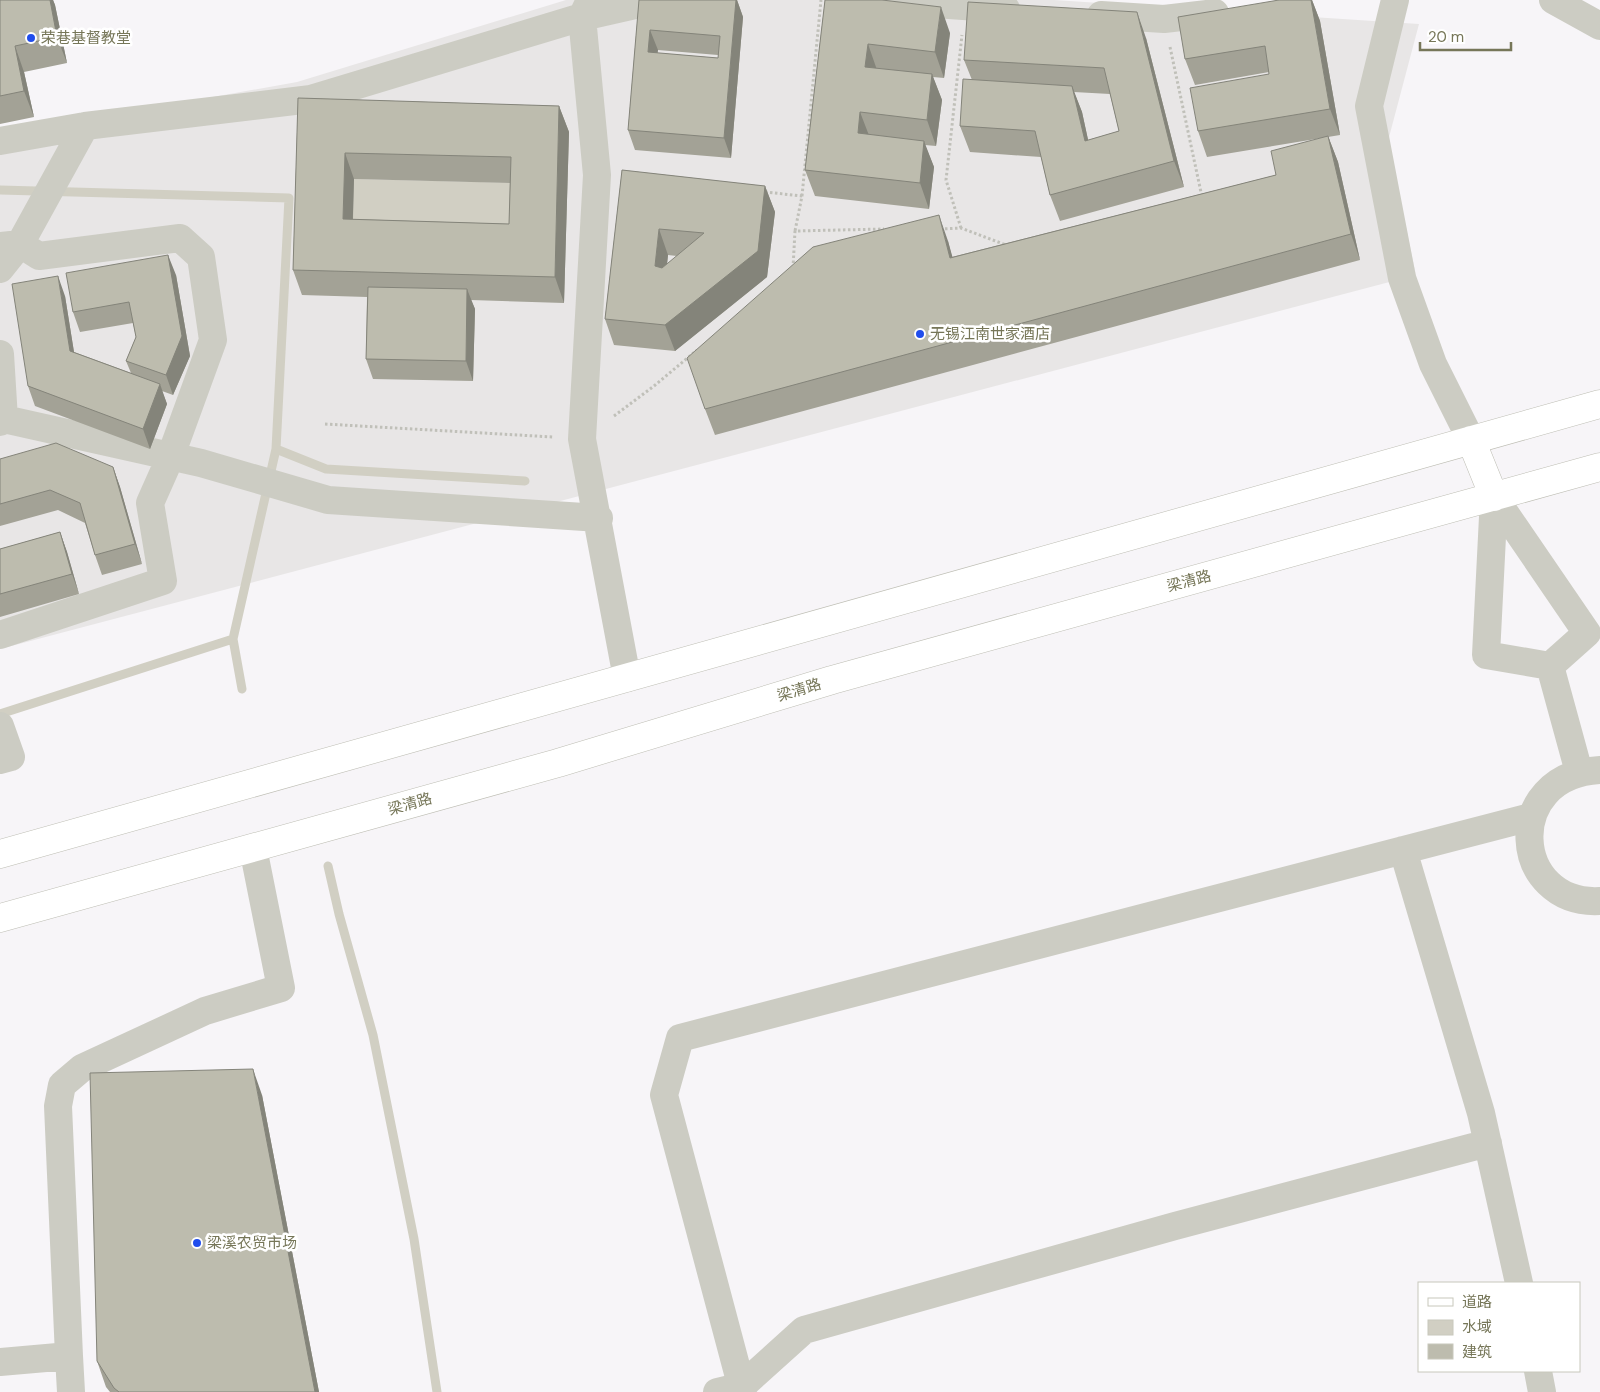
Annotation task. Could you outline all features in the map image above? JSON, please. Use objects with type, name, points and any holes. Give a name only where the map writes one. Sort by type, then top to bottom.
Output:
[{"type":"main road","points":[[0,854],[1600,404]]},
{"type":"main road","points":[[1471,440],[1494,497]]},
{"type":"main road","name":"梁清路","points":[[0,918],[558,762],[832,680],[1600,467]]},
{"type":"street","points":[[0,141],[79,137],[312,99],[586,8],[657,0]]},
{"type":"street","points":[[878,0],[1035,11]]},
{"type":"street","points":[[1395,0],[1369,106],[1402,278],[1433,364],[1471,440]]},
{"type":"street","points":[[1553,0],[1600,26]]},
{"type":"street","points":[[586,8],[597,175],[582,439],[599,518],[627,678]]},
{"type":"street","points":[[1074,14],[1164,19],[1242,9]]},
{"type":"street","points":[[0,268],[10,245],[41,208],[79,137]]},
{"type":"street","points":[[0,635],[163,581],[150,503],[170,458],[213,340],[201,257],[180,238],[39,256],[10,245]]},
{"type":"street","points":[[0,354],[2,421],[170,458],[201,463],[328,500],[599,518]]},
{"type":"street","points":[[1494,497],[1486,655],[1550,666]]},
{"type":"street","points":[[1494,497],[1587,633],[1550,666]]},
{"type":"street","points":[[1550,666],[1590,771],[1558,781],[1542,796],[1531,817],[1528,840],[1534,862],[1546,881],[1564,894],[1586,901],[1600,901]]},
{"type":"street","points":[[0,760],[10,757],[1,730]]},
{"type":"street","points":[[1488,1142],[1174,1226],[804,1330],[734,1390],[664,1095],[680,1038],[1531,817]]},
{"type":"street","points":[[71,1392],[58,1106],[62,1085],[82,1068],[134,1042],[206,1011],[281,988],[253,848]]},
{"type":"street","points":[[1403,850],[1481,1113],[1519,1282]]},
{"type":"street","points":[[0,1362],[69,1356]]},
{"type":"street","points":[[1538,1372],[1542,1392]]},
{"type":"path","points":[[786,274],[793,268],[795,231],[802,196],[821,0]]},
{"type":"path","points":[[961,228],[946,180],[965,7]]},
{"type":"path","points":[[1164,19],[1204,205]]},
{"type":"path","points":[[763,192],[802,196]]},
{"type":"path","points":[[931,229],[961,228],[1012,247]]},
{"type":"path","points":[[795,231],[892,229]]},
{"type":"path","points":[[325,424],[582,439],[654,386],[698,348]]},
{"type":"shaded area","points":[[566,0],[1054,0],[1419,24],[1388,141],[1416,275],[0,649],[0,135],[297,82]]},
{"type":"water","points":[[354,179],[520,183],[518,250],[352,245]]},
{"type":"building","points":[[0,0],[50,0],[57,37],[15,46],[24,91],[0,96]]},
{"type":"building","points":[[639,0],[736,0],[724,138],[628,130]],"holes":[[[650,30],[720,36],[718,58],[648,52]]]},
{"type":"building","points":[[825,0],[882,0],[941,7],[935,52],[868,44],[865,67],[932,74],[927,120],[860,112],[858,133],[924,141],[920,183],[805,170]]},
{"type":"building","points":[[1279,0],[1311,0],[1330,109],[1198,131],[1190,88],[1269,74],[1265,46],[1185,59],[1178,17]]},
{"type":"building","points":[[968,2],[1137,12],[1174,161],[1050,195],[1035,131],[960,126],[963,79],[1072,86],[1085,141],[1119,131],[1104,68],[964,60]]},
{"type":"building","points":[[298,98],[559,106],[555,277],[293,270]],"holes":[[[345,153],[511,157],[509,224],[343,219]]]},
{"type":"building","name":"无锡江南世家酒店","points":[[1328,136],[1351,234],[705,409],[687,358],[813,247],[939,215],[950,258],[1276,175],[1271,151]]},
{"type":"building","points":[[622,170],[765,186],[758,251],[665,325],[605,319]],"holes":[[[659,229],[704,233],[662,268],[655,266]]]},
{"type":"building","points":[[168,255],[182,336],[166,375],[126,361],[136,337],[129,302],[73,312],[66,273]]},
{"type":"building","points":[[58,276],[70,351],[160,384],[143,429],[28,386],[12,284]]},
{"type":"building","points":[[368,287],[467,289],[466,361],[366,359]]},
{"type":"building","points":[[56,443],[113,467],[135,544],[95,555],[80,503],[50,490],[0,504],[0,459]]},
{"type":"building","points":[[60,532],[72,574],[0,594],[0,549]]},
{"type":"building","name":"梁溪农贸市场","points":[[253,1069],[315,1392],[119,1392],[114,1388],[97,1361],[90,1073]]},
{"type":"waterway","points":[[0,190],[289,198],[276,449],[233,639],[0,714]]},
{"type":"waterway","points":[[276,449],[326,469],[525,481]]},
{"type":"waterway","points":[[233,639],[242,689]]},
{"type":"waterway","points":[[328,866],[339,914],[373,1035],[414,1239],[437,1392]]},
{"type":"place","name":"荣巷基督教堂","points":[[31,38]]},
{"type":"place","name":"无锡江南世家酒店","points":[[920,334]]},
{"type":"place","name":"梁溪农贸市场","points":[[197,1243]]}]
